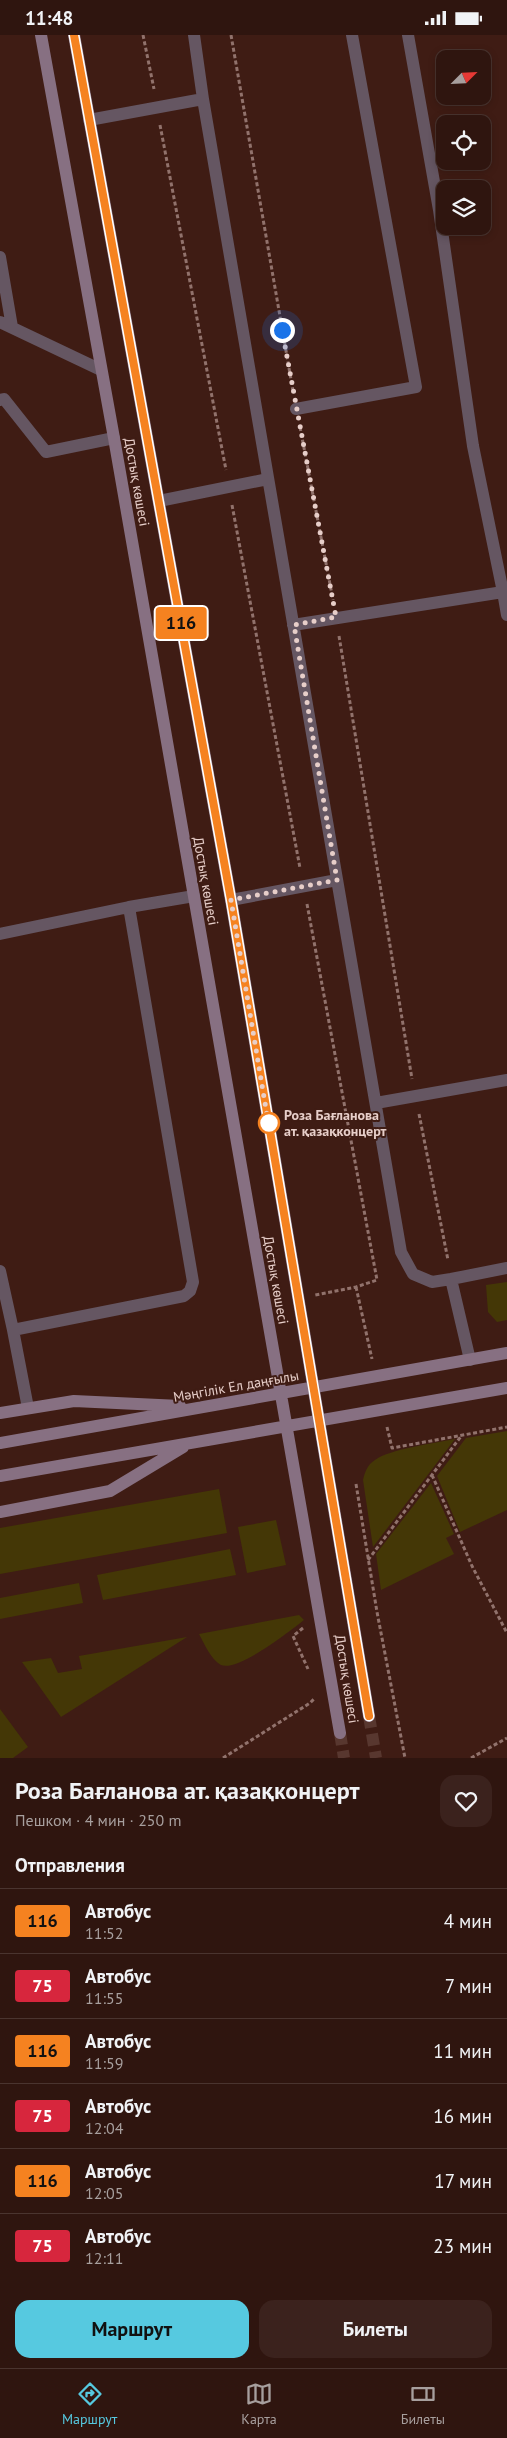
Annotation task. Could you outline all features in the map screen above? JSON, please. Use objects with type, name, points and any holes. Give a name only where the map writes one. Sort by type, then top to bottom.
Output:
[{"type":"street","name":"Достық көшесі","points":[[40,35],[114,438],[340,1733]]},
{"type":"street","name":"Достық көшесі","points":[[74,35],[231,900],[369,1716]]},
{"type":"street","name":"Мәңгілік Ел даңғылы","points":[[0,1443],[507,1353]]},
{"type":"street","points":[[0,1476],[286,1425],[507,1389]]},
{"type":"street","points":[[0,1413],[74,1401],[202,1407]]},
{"type":"street","points":[[0,1512],[110,1491],[190,1443]]},
{"type":"lane","points":[[194,35],[203,99],[402,1252],[413,1275],[432,1282],[507,1268]]},
{"type":"lane","points":[[296,409],[416,387],[352,35]]},
{"type":"lane","points":[[408,35],[439,210],[473,446],[505,594],[507,615]]},
{"type":"lane","points":[[89,120],[203,99]]},
{"type":"lane","points":[[0,257],[12,327]]},
{"type":"lane","points":[[0,322],[101,370]]},
{"type":"lane","points":[[0,400],[4,399],[46,452],[114,438]]},
{"type":"lane","points":[[159,501],[268,479]]},
{"type":"lane","points":[[294,625],[336,617],[505,594]]},
{"type":"lane","points":[[231,900],[337,880]]},
{"type":"lane","points":[[0,934],[129,907],[194,896]]},
{"type":"lane","points":[[13,1330],[184,1296],[190,1291],[193,1282],[129,907]]},
{"type":"lane","points":[[376,1103],[507,1080]]},
{"type":"lane","points":[[0,1271],[28,1408]]},
{"type":"lane","points":[[451,1279],[470,1360]]},
{"type":"path","points":[[143,35],[377,1280],[356,1287],[310,1296]]},
{"type":"path","points":[[231,35],[296,409],[336,617],[415,1097],[451,1279]]},
{"type":"path","points":[[356,1287],[369,1345]]},
{"type":"path","points":[[368,1560],[463,1435]]},
{"type":"path","points":[[432,1475],[472,1566],[507,1633]]},
{"type":"path","points":[[356,1484],[368,1560],[405,1758]]},
{"type":"path","points":[[304,1627],[293,1636],[310,1675]]},
{"type":"path","points":[[223,1758],[310,1703],[316,1697],[317,1691]]},
{"type":"path","points":[[471,1758],[507,1738]]},
{"type":"shaded area","points":[[507,1282],[507,1320],[497,1322],[488,1312],[486,1285]]},
{"type":"shaded area","points":[[507,1431],[507,1510],[460,1532],[437,1476],[466,1438]]},
{"type":"shaded area","points":[[455,1439],[373,1547],[363,1480],[368,1466],[382,1456],[391,1453]]},
{"type":"shaded area","points":[[431,1483],[454,1534],[446,1538],[454,1554],[381,1590],[376,1554]]},
{"type":"shaded area","points":[[219,1489],[227,1533],[0,1574],[0,1528]]},
{"type":"shaded area","points":[[276,1520],[286,1565],[247,1573],[238,1527]]},
{"type":"shaded area","points":[[230,1549],[236,1575],[103,1600],[97,1575]]},
{"type":"shaded area","points":[[79,1583],[83,1603],[0,1619],[0,1598]]},
{"type":"shaded area","points":[[299,1615],[304,1620],[276,1641],[251,1657],[229,1666],[217,1663],[199,1634]]},
{"type":"shaded area","points":[[187,1637],[61,1717],[22,1662],[51,1658],[58,1673],[82,1669],[79,1656]]},
{"type":"shaded area","points":[[0,1709],[28,1747],[13,1758],[0,1758]]},
{"type":"tunnel","points":[[369,1716],[376,1758]]},
{"type":"tunnel","points":[[340,1733],[344,1758]]},
{"type":"bus line","name":"116","points":[[74,35],[231,900],[369,1716]]},
{"type":"place","name":"Роза Бағланова ат. қазақконцерт","points":[[269,1123]]},
{"type":"route","points":[[269,1123],[269,1127],[231,900],[337,880],[294,625],[336,617],[282,330]]}]
